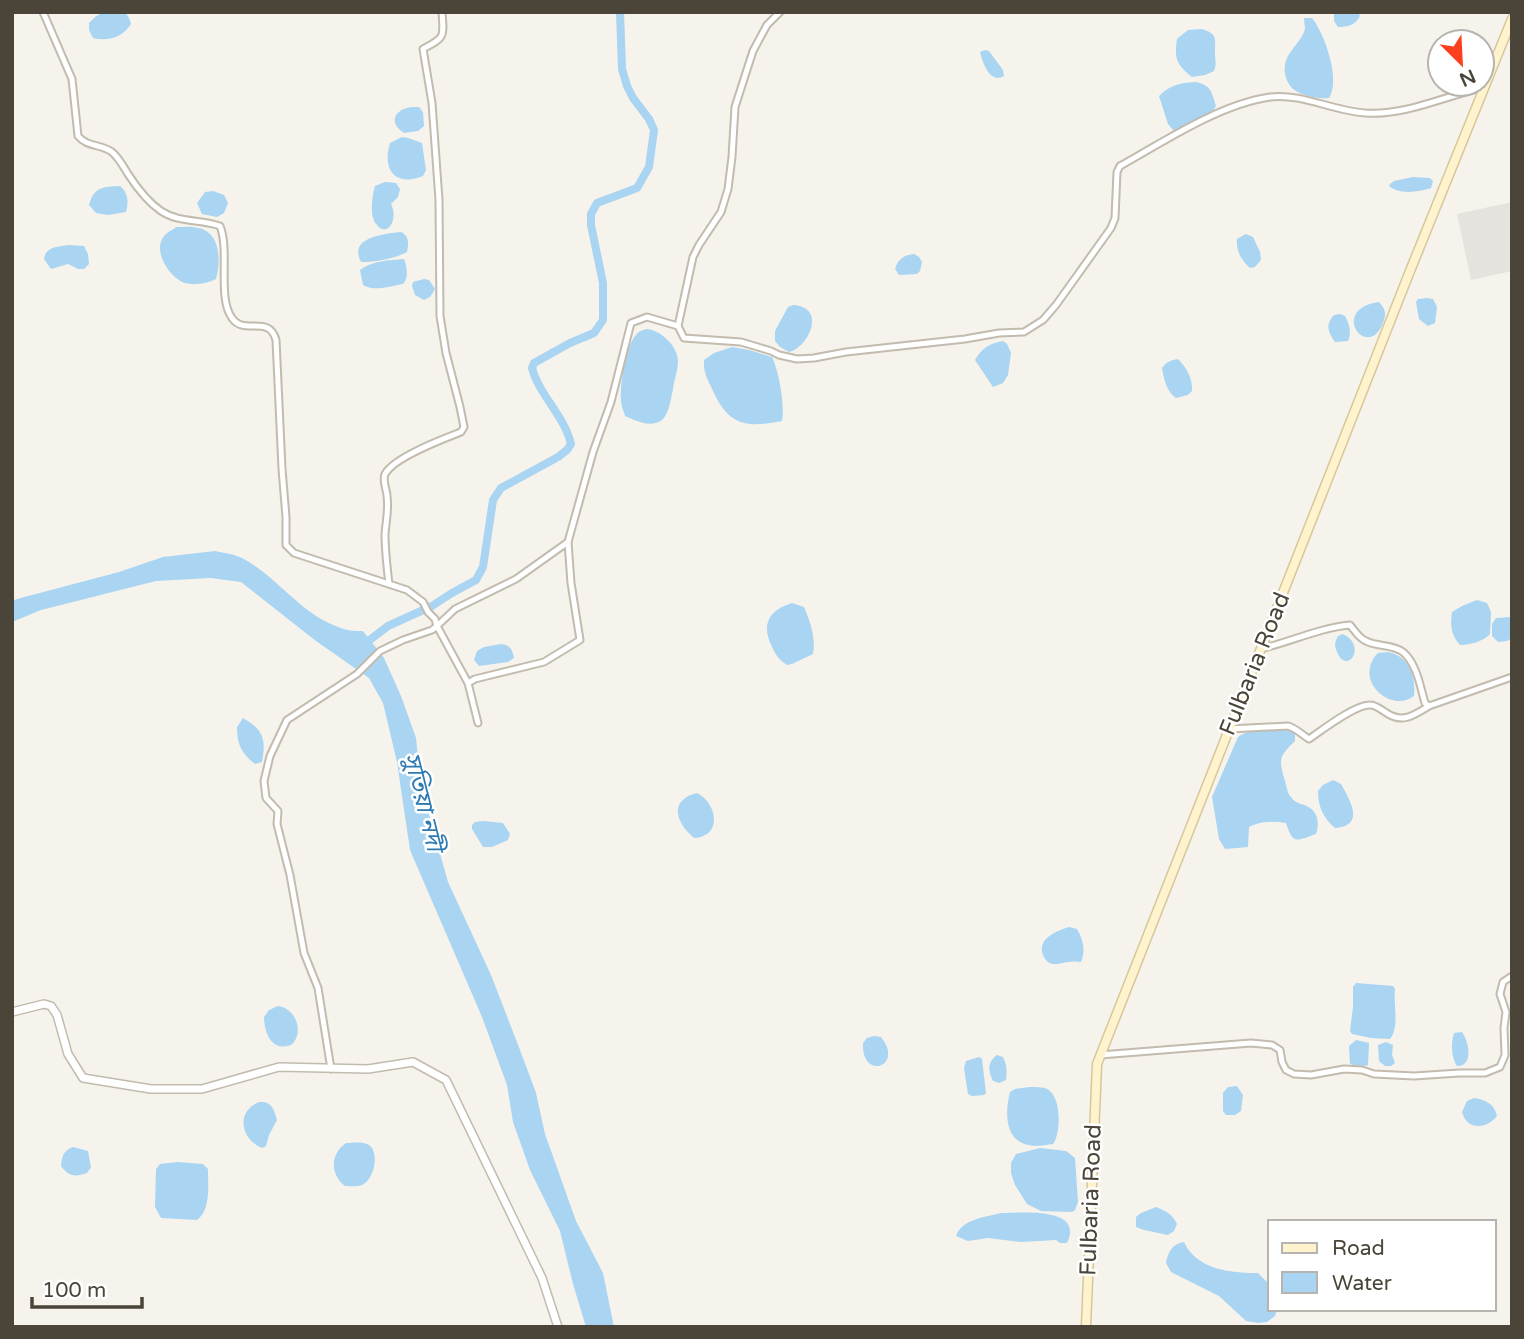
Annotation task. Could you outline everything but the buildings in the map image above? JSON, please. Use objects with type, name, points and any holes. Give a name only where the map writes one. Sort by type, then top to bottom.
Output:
[{"type":"main road","name":"Fulbaria Road","points":[[1496,58],[1512,19]]},
{"type":"main road","name":"Fulbaria Road","points":[[1086,1327],[1097,1064],[1480,98]]},
{"type":"street","points":[[43,12],[72,79],[78,136],[83,142],[106,148],[119,158],[141,192],[160,211],[182,220],[219,226],[222,230],[228,310],[233,320],[244,326],[265,326],[274,333],[286,545],[294,553],[407,590],[423,602],[435,619],[468,683],[478,723]]},
{"type":"street","points":[[389,584],[385,474],[400,460],[461,432],[464,426],[440,316],[437,172],[432,103],[423,49],[442,36],[442,12]]},
{"type":"street","points":[[780,12],[767,25],[753,51],[742,84],[735,107],[728,189],[721,212],[693,257],[678,326],[684,338],[741,342],[797,359],[1024,332],[1043,320],[1056,305],[1111,228],[1115,218],[1119,166],[1232,107],[1270,97],[1290,97],[1346,110],[1384,113],[1445,98]]},
{"type":"street","points":[[468,683],[544,662],[580,640],[568,542],[593,452],[611,402],[631,323],[647,317],[678,326]]},
{"type":"street","points":[[331,1069],[318,988],[304,953],[290,875],[277,824],[278,811],[266,798],[264,780],[270,756],[287,720],[357,674],[380,651],[432,630],[455,609],[516,579],[568,542]]},
{"type":"street","points":[[1260,649],[1329,627],[1350,625],[1360,638],[1368,643],[1402,651],[1415,668],[1425,703],[1429,706]]},
{"type":"street","points":[[1229,729],[1288,726],[1309,739],[1347,714],[1368,704],[1394,718],[1411,717],[1429,706],[1512,677]]},
{"type":"street","points":[[1100,1055],[1251,1044],[1272,1045],[1280,1050],[1286,1070],[1294,1074],[1311,1075],[1344,1069],[1414,1076],[1485,1073],[1500,1067],[1506,1055],[1506,1012],[1500,994],[1503,982],[1512,976]]},
{"type":"street","points":[[12,1012],[44,1004],[51,1006],[57,1015],[68,1054],[83,1078],[151,1089],[202,1088],[279,1067],[368,1069],[413,1062],[446,1080],[542,1278],[558,1327]]},
{"type":"shaded area","points":[[1512,202],[1512,271],[1471,280],[1457,214]]},
{"type":"water","points":[[103,12],[124,13],[131,24],[115,37],[93,38],[89,23]]},
{"type":"water","points":[[1334,12],[1358,12],[1360,16],[1351,25],[1338,27],[1334,21]]},
{"type":"water","points":[[1304,18],[1312,18],[1317,25],[1330,58],[1333,81],[1329,98],[1316,98],[1297,92],[1287,79],[1285,63],[1304,33]]},
{"type":"water","points":[[1202,29],[1215,38],[1214,71],[1192,77],[1178,61],[1177,39],[1188,30]]},
{"type":"water","points":[[989,51],[1003,70],[1004,76],[995,77],[988,72],[980,52]]},
{"type":"water","points":[[1195,82],[1210,90],[1216,106],[1211,113],[1174,131],[1168,124],[1159,96],[1176,85]]},
{"type":"water","points":[[419,107],[423,112],[424,126],[418,131],[404,133],[396,125],[395,117],[397,113]]},
{"type":"water","points":[[402,137],[422,143],[426,170],[423,176],[405,179],[393,174],[388,161],[390,143]]},
{"type":"water","points":[[1413,177],[1430,178],[1433,181],[1431,188],[1404,192],[1389,186],[1394,181]]},
{"type":"water","points":[[385,182],[396,183],[400,189],[398,197],[391,204],[393,221],[385,229],[374,221],[372,206],[375,186]]},
{"type":"water","points":[[120,186],[127,197],[126,212],[108,215],[96,213],[89,205],[97,191],[104,187]]},
{"type":"water","points":[[213,191],[224,195],[228,203],[224,213],[217,217],[202,214],[197,203],[205,192]]},
{"type":"water","points":[[176,227],[198,228],[211,235],[219,256],[216,279],[204,283],[182,282],[166,267],[160,246],[166,234]]},
{"type":"water","points":[[401,232],[408,240],[407,252],[385,260],[361,262],[358,254],[363,242],[377,236]]},
{"type":"water","points":[[1246,234],[1253,237],[1261,260],[1255,267],[1250,268],[1237,247],[1237,239]]},
{"type":"water","points":[[69,245],[84,246],[89,264],[84,269],[68,264],[51,269],[44,259],[47,252]]},
{"type":"water","points":[[914,254],[922,262],[920,271],[917,274],[899,275],[895,269],[900,260]]},
{"type":"water","points":[[404,259],[407,276],[403,284],[377,288],[363,285],[360,270],[364,267]]},
{"type":"water","points":[[429,280],[435,289],[430,297],[424,300],[415,295],[412,286],[413,282]]},
{"type":"water","points":[[1418,299],[1433,299],[1437,307],[1435,323],[1428,326],[1419,319],[1416,302]]},
{"type":"water","points":[[1379,302],[1385,311],[1383,323],[1376,334],[1369,337],[1362,335],[1356,330],[1356,314],[1364,307]]},
{"type":"water","points":[[793,305],[810,312],[812,319],[803,343],[789,352],[775,341],[775,331],[788,307]]},
{"type":"water","points":[[1334,315],[1345,316],[1350,334],[1348,341],[1335,342],[1329,332],[1329,325]]},
{"type":"water","points":[[646,329],[657,332],[668,340],[675,350],[678,362],[668,410],[662,420],[653,423],[644,423],[625,416],[621,402],[622,376],[629,348],[637,334]]},
{"type":"water","points":[[1003,341],[1011,353],[1008,375],[1003,383],[993,387],[975,360],[987,347]]},
{"type":"water","points":[[732,347],[772,357],[781,389],[782,421],[758,424],[740,422],[732,418],[719,403],[706,376],[704,360],[714,353]]},
{"type":"water","points":[[1178,359],[1188,373],[1192,391],[1176,398],[1168,388],[1162,368]]},
{"type":"water","name":"সুতিয়া নদী","points":[[215,551],[239,557],[255,566],[327,622],[346,630],[363,631],[384,658],[416,738],[421,786],[448,882],[491,975],[520,1050],[536,1093],[545,1134],[576,1221],[603,1273],[614,1327],[586,1327],[560,1231],[530,1170],[513,1122],[507,1085],[482,1017],[410,850],[397,762],[383,703],[369,678],[316,641],[241,582],[211,578],[156,581],[41,610],[12,622],[12,601],[17,599],[119,572],[163,557]]},
{"type":"water","points":[[1477,600],[1487,603],[1491,612],[1490,634],[1476,642],[1460,645],[1452,630],[1452,612]]},
{"type":"water","points":[[792,603],[804,607],[812,630],[814,648],[813,654],[787,665],[772,647],[767,625],[772,614]]},
{"type":"water","points":[[1510,617],[1512,638],[1498,642],[1492,636],[1492,624],[1496,618]]},
{"type":"water","points":[[1343,634],[1350,639],[1355,651],[1350,660],[1346,661],[1341,659],[1335,645],[1338,636]]},
{"type":"water","points":[[501,644],[510,648],[514,658],[508,662],[479,666],[474,660],[477,651]]},
{"type":"water","points":[[1388,652],[1401,658],[1410,668],[1414,681],[1414,696],[1395,701],[1378,691],[1372,683],[1369,674],[1371,663],[1378,653]]},
{"type":"water","points":[[243,718],[262,736],[262,762],[255,764],[241,748],[237,727]]},
{"type":"water","points":[[1290,729],[1295,734],[1295,741],[1281,759],[1287,790],[1293,800],[1308,806],[1315,813],[1318,824],[1316,834],[1296,839],[1291,835],[1286,823],[1262,823],[1249,827],[1248,847],[1225,849],[1219,839],[1212,797],[1238,737],[1254,731]]},
{"type":"water","points":[[1333,780],[1341,784],[1353,811],[1350,823],[1335,828],[1322,811],[1318,791]]},
{"type":"water","points":[[697,793],[709,804],[714,818],[710,831],[704,836],[694,838],[683,826],[678,813],[682,801]]},
{"type":"water","points":[[484,821],[503,823],[510,834],[508,840],[492,847],[483,847],[472,825]]},
{"type":"water","points":[[1069,927],[1077,929],[1081,937],[1084,949],[1081,962],[1048,962],[1042,952],[1044,942],[1050,935]]},
{"type":"water","points":[[1356,983],[1393,986],[1395,989],[1395,1028],[1390,1039],[1371,1038],[1352,1034],[1350,1031],[1353,987]]},
{"type":"water","points":[[278,1006],[290,1011],[298,1028],[295,1040],[290,1045],[275,1044],[266,1030],[264,1017],[269,1010]]},
{"type":"water","points":[[1462,1032],[1469,1053],[1466,1062],[1457,1066],[1452,1041],[1454,1033]]},
{"type":"water","points":[[874,1036],[881,1037],[887,1047],[888,1056],[885,1062],[874,1066],[864,1055],[863,1043]]},
{"type":"water","points":[[1356,1040],[1369,1043],[1368,1065],[1350,1064],[1349,1046]]},
{"type":"water","points":[[1386,1042],[1393,1045],[1395,1063],[1391,1066],[1385,1066],[1379,1061],[1378,1045]]},
{"type":"water","points":[[997,1055],[1003,1057],[1006,1068],[1006,1080],[999,1083],[993,1081],[989,1070],[991,1061]]},
{"type":"water","points":[[979,1057],[982,1059],[986,1093],[972,1096],[968,1094],[964,1068],[966,1061]]},
{"type":"water","points":[[1237,1086],[1243,1095],[1241,1111],[1235,1115],[1226,1115],[1223,1111],[1223,1093],[1228,1087]]},
{"type":"water","points":[[1030,1087],[1047,1089],[1055,1099],[1059,1124],[1053,1144],[1038,1146],[1021,1142],[1015,1138],[1008,1124],[1010,1092]]},
{"type":"water","points":[[1474,1098],[1485,1101],[1496,1112],[1497,1116],[1488,1124],[1473,1125],[1465,1118],[1462,1112],[1467,1101]]},
{"type":"water","points":[[259,1102],[270,1104],[277,1120],[266,1146],[262,1148],[249,1138],[244,1125],[246,1112]]},
{"type":"water","points":[[346,1143],[369,1145],[374,1154],[370,1178],[360,1186],[345,1186],[335,1170],[337,1153]]},
{"type":"water","points":[[73,1147],[88,1151],[91,1167],[87,1173],[72,1175],[61,1166],[64,1154]]},
{"type":"water","points":[[1040,1148],[1066,1151],[1075,1158],[1078,1202],[1072,1212],[1041,1211],[1027,1204],[1015,1185],[1011,1163],[1016,1154]]},
{"type":"water","points":[[160,1164],[203,1164],[208,1169],[207,1204],[197,1220],[161,1218],[155,1207],[156,1169]]},
{"type":"water","points":[[1156,1207],[1168,1213],[1177,1224],[1174,1231],[1168,1235],[1136,1227],[1136,1217]]},
{"type":"water","points":[[1001,1213],[1035,1213],[1059,1217],[1067,1223],[1070,1231],[1067,1243],[1056,1240],[1021,1242],[988,1238],[968,1241],[956,1236],[969,1222]]},
{"type":"water","points":[[1184,1242],[1197,1259],[1216,1268],[1258,1273],[1268,1283],[1268,1311],[1276,1311],[1275,1316],[1267,1322],[1246,1321],[1219,1296],[1171,1272],[1166,1263],[1168,1255],[1171,1249]]},
{"type":"waterway","points":[[367,642],[388,626],[432,606],[476,580],[483,567],[493,500],[501,488],[558,457],[571,444],[532,368],[534,363],[594,333],[603,320],[603,283],[591,214],[597,203],[637,188],[649,167],[654,130],[633,98],[622,69],[620,12]]}]
